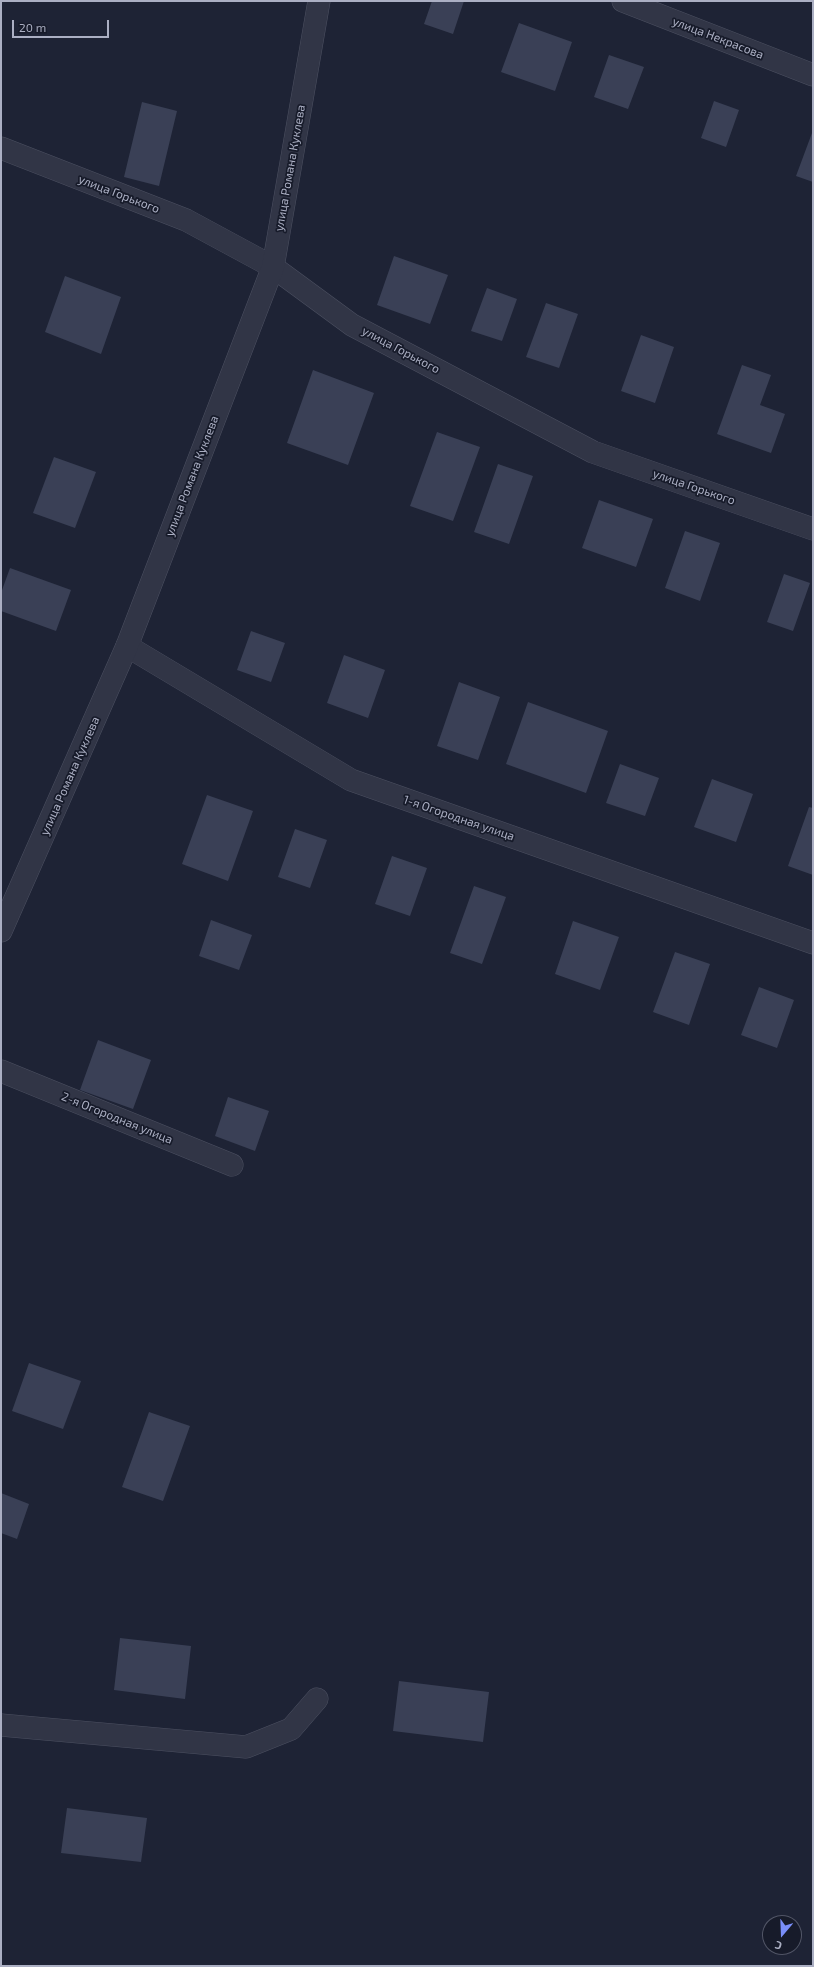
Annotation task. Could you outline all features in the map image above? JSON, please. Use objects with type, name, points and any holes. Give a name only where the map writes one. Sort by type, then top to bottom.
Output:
[{"type":"street","name":"улица Романа Куклева","points":[[1,931],[127,646],[273,267],[319,1]]},
{"type":"street","name":"улица Некрасова","points":[[623,1],[813,75]]},
{"type":"street","name":"улица Горького","points":[[1,148],[186,220],[273,267],[352,325],[593,452],[813,529]]},
{"type":"street","name":"1-я Огородная улица","points":[[127,646],[351,780],[813,942]]},
{"type":"street","name":"2-я Огородная улица","points":[[1,1071],[232,1165]]},
{"type":"street","points":[[1,1724],[246,1748],[291,1729],[317,1699]]},
{"type":"building","points":[[432,1],[464,1],[453,34],[424,24]]},
{"type":"building","points":[[519,23],[572,42],[555,91],[501,72]]},
{"type":"building","points":[[609,55],[644,67],[628,109],[594,97]]},
{"type":"building","points":[[714,101],[739,110],[726,147],[701,138]]},
{"type":"building","points":[[142,102],[177,111],[159,186],[124,177]]},
{"type":"building","points":[[813,133],[813,182],[796,176]]},
{"type":"building","points":[[394,256],[448,275],[430,324],[377,305]]},
{"type":"building","points":[[65,276],[121,297],[101,354],[45,332]]},
{"type":"building","points":[[487,288],[517,299],[502,341],[471,331]]},
{"type":"building","points":[[546,303],[578,314],[559,368],[526,357]]},
{"type":"building","points":[[641,335],[674,347],[655,403],[621,391]]},
{"type":"building","points":[[742,365],[771,375],[760,405],[785,414],[771,453],[717,434]]},
{"type":"building","points":[[313,370],[374,393],[348,465],[287,443]]},
{"type":"building","points":[[437,432],[480,447],[453,521],[410,506]]},
{"type":"building","points":[[54,457],[96,472],[75,528],[33,513]]},
{"type":"building","points":[[498,464],[533,476],[509,544],[474,532]]},
{"type":"building","points":[[599,500],[653,519],[636,567],[582,548]]},
{"type":"building","points":[[685,531],[720,543],[700,601],[665,588]]},
{"type":"building","points":[[10,568],[71,590],[56,631],[1,611],[1,593]]},
{"type":"building","points":[[784,574],[810,583],[793,631],[767,622]]},
{"type":"building","points":[[251,631],[285,643],[271,682],[237,670]]},
{"type":"building","points":[[344,655],[385,670],[368,718],[327,703]]},
{"type":"building","points":[[459,682],[500,697],[478,760],[437,746]]},
{"type":"building","points":[[528,702],[608,731],[586,793],[506,764]]},
{"type":"building","points":[[620,764],[659,778],[645,816],[606,803]]},
{"type":"building","points":[[712,779],[753,794],[736,842],[694,827]]},
{"type":"building","points":[[207,795],[253,811],[228,881],[182,864]]},
{"type":"building","points":[[809,807],[813,808],[813,875],[788,866]]},
{"type":"building","points":[[295,829],[327,840],[310,888],[278,877]]},
{"type":"building","points":[[392,856],[427,868],[410,916],[375,904]]},
{"type":"building","points":[[474,886],[506,897],[482,964],[450,953]]},
{"type":"building","points":[[211,920],[252,935],[239,970],[199,956]]},
{"type":"building","points":[[573,921],[619,937],[600,990],[555,974]]},
{"type":"building","points":[[675,952],[710,964],[689,1025],[653,1012]]},
{"type":"building","points":[[759,987],[794,1000],[777,1048],[741,1035]]},
{"type":"building","points":[[98,1040],[151,1060],[133,1109],[80,1090]]},
{"type":"building","points":[[228,1097],[269,1111],[255,1151],[215,1136]]},
{"type":"building","points":[[29,1363],[81,1381],[63,1429],[12,1411]]},
{"type":"building","points":[[149,1412],[190,1426],[163,1501],[122,1487]]},
{"type":"building","points":[[1,1493],[29,1504],[17,1539],[1,1533]]},
{"type":"building","points":[[120,1638],[191,1646],[185,1699],[114,1690]]},
{"type":"building","points":[[399,1681],[489,1692],[483,1742],[393,1731]]},
{"type":"building","points":[[67,1808],[147,1818],[141,1862],[61,1853]]}]
